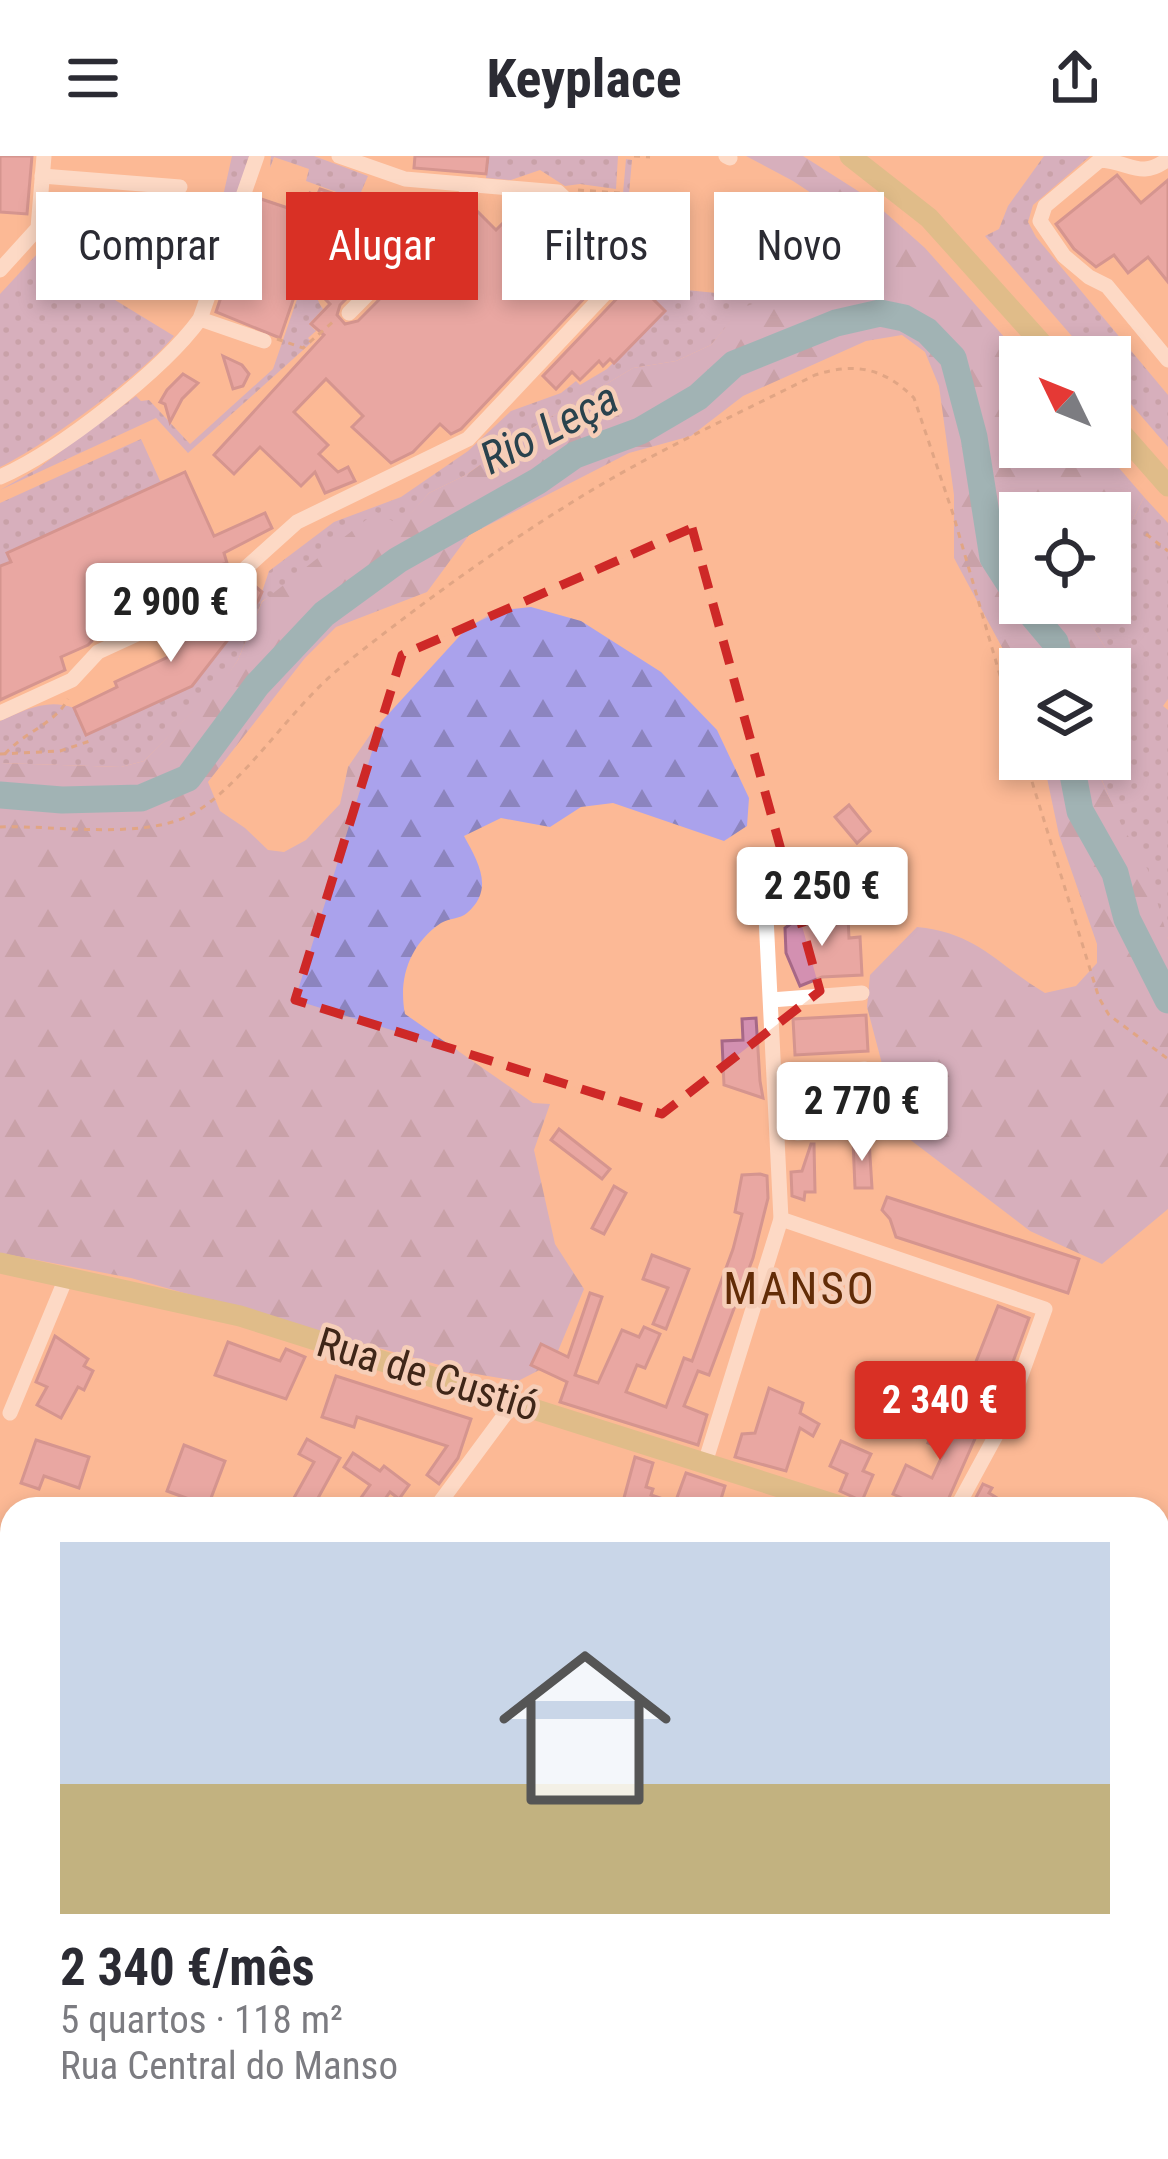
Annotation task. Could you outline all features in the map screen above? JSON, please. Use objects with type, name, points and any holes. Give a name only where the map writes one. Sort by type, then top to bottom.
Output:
[{"type":"main road","points":[[850,156],[929,218],[1035,336]]},
{"type":"main road","points":[[1131,444],[1168,486]]},
{"type":"main road","name":"Rua de Custió","points":[[0,1263],[239,1316],[812,1497]]},
{"type":"street","points":[[0,270],[38,228],[44,156]]},
{"type":"street","points":[[0,477],[30,461],[129,389],[165,360],[200,319],[257,156]]},
{"type":"street","points":[[339,156],[405,179],[558,191]]},
{"type":"street","points":[[1168,159],[1142,171],[1100,160],[1045,206],[1040,221],[1064,256],[1107,286],[1168,360]]},
{"type":"street","points":[[42,176],[180,187]]},
{"type":"street","points":[[349,313],[476,184]]},
{"type":"street","points":[[0,713],[72,680],[98,652],[209,601],[290,526],[451,450],[602,300]]},
{"type":"street","points":[[200,319],[264,341]]},
{"type":"street","points":[[705,1462],[782,1219],[771,1000],[774,909],[764,856]]},
{"type":"street","points":[[774,909],[839,905]]},
{"type":"street","points":[[771,1000],[862,993]]},
{"type":"street","points":[[775,1077],[865,1069]]},
{"type":"street","points":[[777,1126],[797,1133],[870,1128]]},
{"type":"street","points":[[782,1219],[1045,1309],[1006,1417],[963,1497]]},
{"type":"street","points":[[10,1413],[66,1278]]},
{"type":"street","points":[[444,1497],[515,1401]]},
{"type":"path","points":[[634,156],[650,157]]},
{"type":"path","points":[[558,191],[589,192]]},
{"type":"path","points":[[284,341],[303,348],[349,313]]},
{"type":"path","points":[[0,826],[106,831],[167,825],[194,814],[221,792],[336,671],[457,579],[582,496],[801,382],[842,367],[874,369],[914,398],[999,672]]},
{"type":"path","points":[[1146,534],[1168,551]]},
{"type":"path","points":[[3,754],[66,705],[72,680]]},
{"type":"path","points":[[3,754],[60,751],[93,740]]},
{"type":"path","points":[[1031,780],[1099,998],[1109,1015],[1168,1059]]},
{"type":"highlighted area","points":[[692,528],[820,991],[662,1114],[295,1000],[402,655]]},
{"type":"green space","points":[[232,156],[249,156],[238,192],[224,192]]},
{"type":"green space","points":[[271,156],[314,156],[368,176],[361,192],[336,192],[306,181],[309,169],[274,157],[270,168]]},
{"type":"green space","points":[[488,156],[618,156],[616,189],[565,186],[540,170],[511,180],[486,178]]},
{"type":"green space","points":[[746,156],[803,156],[860,192],[810,192]]},
{"type":"green space","points":[[1044,156],[1090,156],[1033,205],[1028,222],[1119,336],[1072,336],[985,236],[999,229],[1008,206]]},
{"type":"green space","points":[[626,159],[632,160],[629,192],[623,192]]},
{"type":"green space","points":[[884,211],[925,248],[1003,336],[999,336],[999,468],[1119,468],[1144,497],[1131,523],[1131,492],[999,492],[999,624],[1091,624],[1105,648],[1002,648],[954,558],[954,495],[939,386],[925,352],[902,335],[866,341],[743,396],[691,436],[629,453],[469,535],[427,592],[336,627],[305,658],[208,782],[220,811],[268,850],[284,852],[306,840],[340,804],[348,767],[372,732],[466,629],[495,611],[531,607],[581,621],[661,672],[717,730],[749,798],[747,826],[724,841],[613,803],[581,807],[550,827],[501,818],[464,836],[481,875],[475,904],[464,915],[430,931],[405,975],[405,1014],[533,1103],[550,1104],[534,1150],[555,1244],[584,1289],[553,1363],[518,1381],[464,1372],[131,1278],[0,1253],[0,763],[121,767],[144,761],[225,678],[238,660],[262,602],[376,512],[400,525],[429,493],[466,475],[529,430],[633,368],[676,361],[711,345],[741,308],[764,300],[884,300]]},
{"type":"green space","points":[[36,255],[36,300],[115,300],[174,336],[92,408],[0,467],[0,294]]},
{"type":"green space","points":[[690,290],[714,293],[714,300],[772,300],[741,309],[711,345],[676,361],[633,368],[529,430],[466,475],[429,493],[400,526],[262,601],[238,660],[225,679],[144,761],[121,767],[0,763],[0,721],[18,713],[45,705],[74,708],[87,735],[192,686],[262,592],[269,571],[334,522],[401,497],[468,451],[511,411],[561,393],[576,381],[580,385],[607,369],[664,311],[654,300],[690,300]]},
{"type":"green space","points":[[297,300],[318,300],[323,309],[309,324],[316,331],[308,338],[312,342],[188,453],[156,418],[0,490],[37,469],[136,396],[149,400],[190,444],[273,369]]},
{"type":"green space","points":[[1131,351],[1168,395],[1168,447],[1131,404]]},
{"type":"green space","points":[[141,439],[161,483],[7,552],[11,562],[0,566],[0,503]]},
{"type":"green space","points":[[1144,497],[1168,523],[1168,699],[1163,706],[1168,710],[1168,939],[1102,780],[1131,780],[1131,648],[1105,648],[1091,624],[1131,624],[1131,523]]},
{"type":"green space","points":[[1047,780],[1102,780],[1148,870],[1168,939],[1168,1209],[1102,1264],[1030,1231],[900,1132],[867,1007],[870,975],[917,927],[971,943],[1045,993],[1076,986],[1097,963],[1097,944],[1059,835]]},
{"type":"building","points":[[0,156],[32,156],[27,214],[0,212]]},
{"type":"building","points":[[415,156],[488,156],[486,174],[414,168]]},
{"type":"building","points":[[1117,175],[1141,203],[1168,180],[1168,282],[1148,257],[1128,273],[1114,255],[1096,267],[1074,249],[1056,224]]},
{"type":"building","points":[[262,199],[286,207],[286,300],[293,300],[280,338],[216,312],[220,300],[262,300]]},
{"type":"building","points":[[478,212],[496,230],[502,224],[502,300],[583,300],[461,429],[451,434],[440,424],[413,452],[391,463],[352,427],[363,416],[326,379],[294,412],[328,445],[319,454],[338,472],[348,467],[355,481],[325,493],[315,472],[301,486],[260,447],[234,474],[214,455],[324,335],[311,324],[330,304],[326,300],[345,300],[337,315],[345,324],[358,321],[379,300],[478,300]]},
{"type":"building","points":[[616,300],[654,300],[665,311],[614,363],[610,359],[603,366],[599,361],[580,380],[572,372],[556,389],[543,376]]},
{"type":"building","points":[[223,356],[249,374],[243,386],[233,389]]},
{"type":"building","points":[[183,374],[198,383],[182,399],[170,422],[160,402]]},
{"type":"building","points":[[185,472],[214,536],[265,513],[272,528],[224,553],[227,563],[211,568],[210,581],[128,618],[128,625],[119,629],[105,635],[89,634],[92,641],[88,645],[61,657],[65,670],[0,700],[0,566],[11,562],[7,553]]},
{"type":"building","points":[[249,581],[262,592],[258,601],[192,686],[86,735],[74,708],[170,656],[198,619]]},
{"type":"building","points":[[849,805],[870,831],[857,843],[835,817]]},
{"type":"building","points":[[848,917],[849,938],[860,937],[862,975],[822,977],[800,986],[786,953],[785,928],[796,920]]},
{"type":"building","points":[[866,1015],[868,1051],[795,1055],[793,1019]]},
{"type":"building","points":[[756,1018],[763,1098],[724,1085],[722,1041],[743,1040],[742,1019]]},
{"type":"building","points":[[867,1088],[868,1116],[851,1117],[850,1094],[842,1118],[790,1118],[790,1111],[796,1110],[796,1093]]},
{"type":"building","points":[[559,1129],[610,1169],[602,1179],[551,1140]]},
{"type":"building","points":[[869,1140],[872,1188],[855,1188],[853,1141]]},
{"type":"building","points":[[811,1144],[815,1192],[805,1192],[804,1200],[792,1196],[791,1172],[802,1171]]},
{"type":"building","points":[[742,1175],[767,1176],[768,1198],[753,1258],[709,1375],[698,1371],[684,1406],[707,1415],[698,1445],[560,1402],[567,1382],[531,1365],[541,1344],[568,1357],[590,1293],[602,1297],[575,1375],[598,1383],[622,1330],[639,1337],[644,1327],[660,1334],[645,1368],[637,1365],[626,1392],[666,1407],[684,1358],[692,1361],[733,1249],[742,1214],[735,1212]]},
{"type":"building","points":[[614,1186],[626,1193],[604,1234],[592,1228]]},
{"type":"building","points":[[887,1197],[1079,1259],[1068,1293],[896,1237],[882,1210]]},
{"type":"building","points":[[652,1255],[689,1269],[666,1329],[653,1324],[668,1288],[643,1279]]},
{"type":"building","points":[[998,1306],[1029,1318],[999,1400],[966,1387]]},
{"type":"building","points":[[55,1336],[88,1359],[84,1366],[93,1371],[61,1418],[37,1405],[47,1387],[36,1382]]},
{"type":"building","points":[[228,1342],[280,1361],[286,1349],[305,1357],[286,1399],[215,1375]]},
{"type":"building","points":[[336,1376],[471,1419],[458,1458],[439,1484],[427,1475],[447,1446],[357,1417],[354,1427],[322,1417]]},
{"type":"building","points":[[769,1388],[803,1403],[800,1413],[819,1424],[813,1436],[800,1428],[786,1471],[735,1457],[742,1434],[755,1433]]},
{"type":"building","points":[[942,1409],[981,1425],[949,1497],[893,1494],[906,1465],[932,1478],[945,1450],[928,1443]]},
{"type":"building","points":[[307,1439],[340,1458],[319,1497],[294,1497],[314,1462],[299,1454]]},
{"type":"building","points":[[36,1440],[89,1457],[79,1488],[44,1476],[39,1489],[21,1483]]},
{"type":"building","points":[[841,1441],[871,1454],[863,1471],[873,1475],[864,1497],[840,1491],[847,1474],[830,1466]]},
{"type":"building","points":[[184,1445],[225,1461],[211,1497],[183,1497],[167,1491]]},
{"type":"building","points":[[353,1453],[380,1471],[384,1466],[409,1485],[400,1497],[390,1492],[386,1497],[362,1497],[370,1485],[344,1467]]},
{"type":"building","points":[[635,1457],[653,1463],[646,1487],[657,1497],[624,1497]]},
{"type":"building","points":[[686,1473],[725,1486],[722,1497],[677,1497]]},
{"type":"building","points":[[983,1484],[992,1488],[989,1493],[996,1497],[976,1497]]},
{"type":"waterway","name":"Rio Leça","points":[[0,795],[62,800],[141,798],[188,778],[257,685],[324,614],[398,560],[575,455],[640,431],[698,397],[734,364],[836,323],[880,313],[904,318],[927,331],[953,358],[974,437],[993,558],[999,567]]},
{"type":"waterway","name":"Rio Leça","points":[[1040,624],[1057,648]]},
{"type":"waterway","name":"Rio Leça","points":[[1074,780],[1080,811],[1115,873],[1127,919],[1168,1000]]},
{"type":"district","name":"MANSO","points":[[800,1288]]}]
